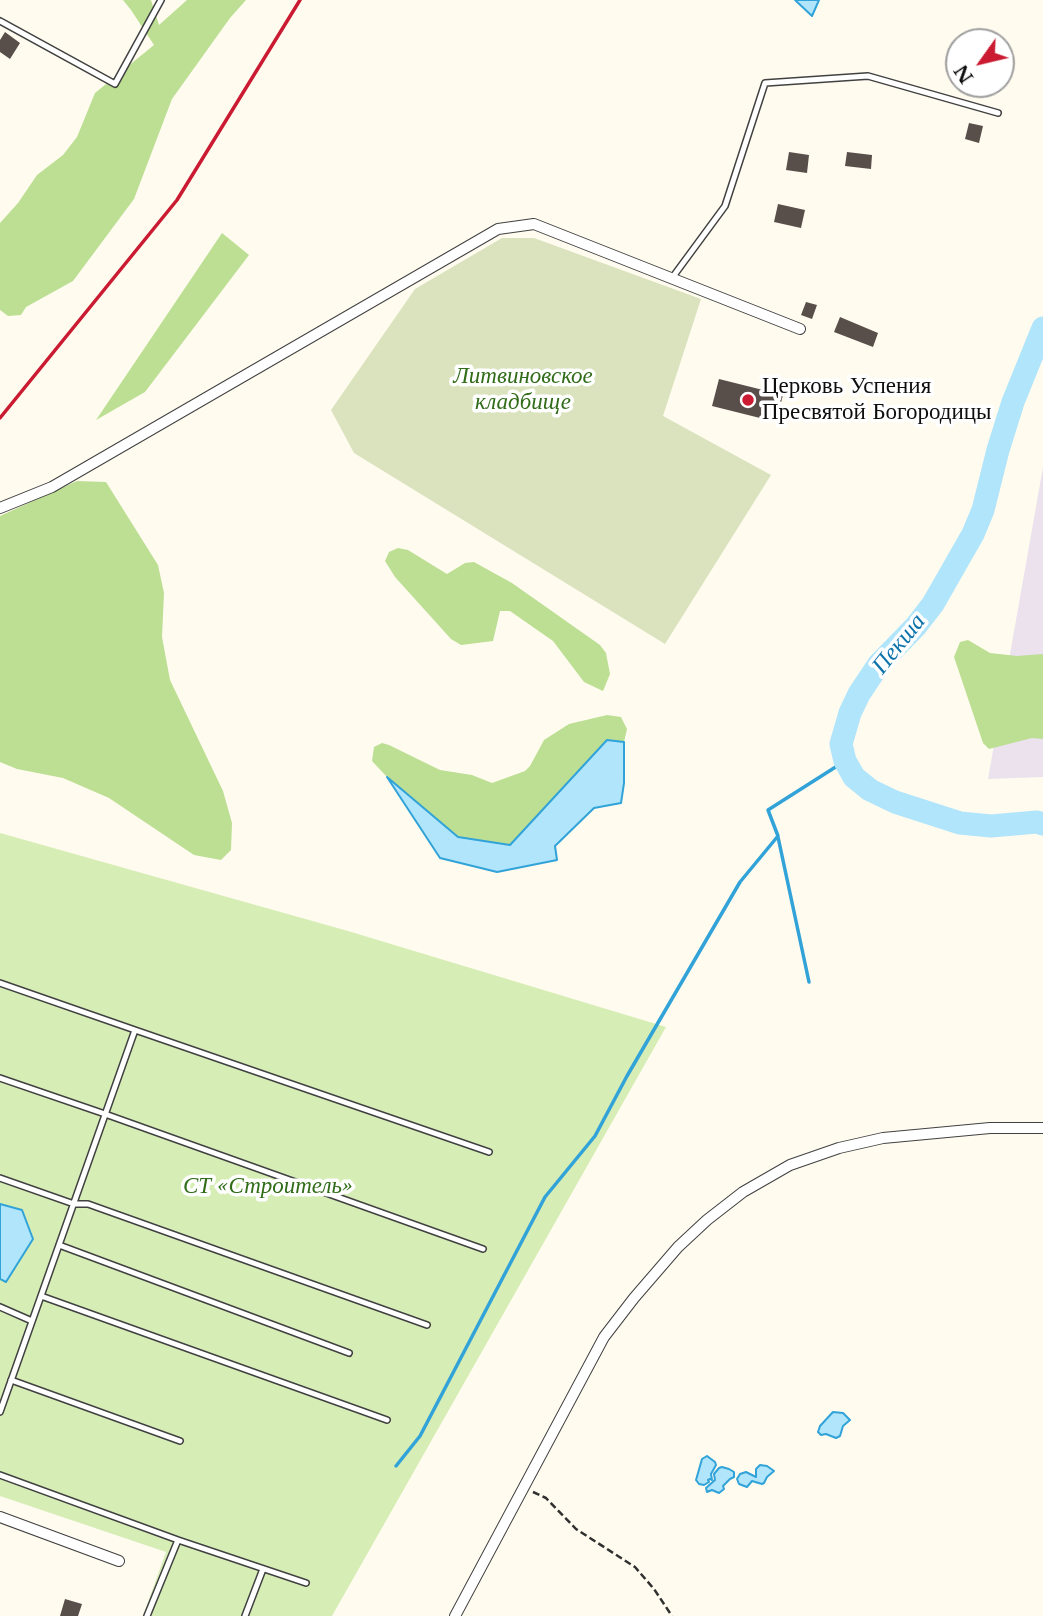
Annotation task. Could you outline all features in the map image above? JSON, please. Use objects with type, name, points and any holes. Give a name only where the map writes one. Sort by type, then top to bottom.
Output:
[{"type":"street","points":[[0,508],[52,487],[498,229],[534,224],[800,329]]},
{"type":"street","points":[[455,1616],[604,1337],[678,1247],[707,1220],[743,1192],[790,1165],[839,1148],[883,1138],[990,1128],[1043,1128]]},
{"type":"street","points":[[0,1517],[119,1561]]},
{"type":"lane","points":[[0,22],[115,84],[161,0]]},
{"type":"lane","points":[[672,278],[725,205],[765,83],[868,76],[998,113]]},
{"type":"lane","points":[[0,983],[489,1152]]},
{"type":"lane","points":[[0,1412],[135,1030]]},
{"type":"lane","points":[[0,1078],[483,1249]]},
{"type":"lane","points":[[0,1178],[74,1204],[88,1204],[427,1325]]},
{"type":"lane","points":[[59,1245],[349,1353]]},
{"type":"lane","points":[[41,1296],[387,1420]]},
{"type":"lane","points":[[0,1307],[32,1321]]},
{"type":"lane","points":[[11,1380],[180,1441]]},
{"type":"lane","points":[[0,1475],[306,1583]]},
{"type":"lane","points":[[147,1616],[178,1540]]},
{"type":"lane","points":[[246,1616],[263,1569]]},
{"type":"path","points":[[524,1488],[546,1498],[576,1529],[635,1567],[672,1616]]},
{"type":"shaded area","points":[[1043,467],[1043,777],[988,779]]},
{"type":"green space","points":[[123,0],[151,0],[159,25],[187,0],[246,0],[172,99],[134,199],[73,281],[26,307],[21,315],[8,316],[0,310],[0,223],[37,175],[63,155],[77,137],[95,93],[154,45]]},
{"type":"green space","points":[[222,233],[249,255],[145,392],[96,420]]},
{"type":"green space","name":"Литвиновское кладбище","points":[[502,238],[534,238],[701,299],[663,416],[771,475],[665,644],[354,453],[331,410],[415,289]]},
{"type":"green space","points":[[77,481],[106,482],[158,565],[164,593],[162,637],[170,680],[223,791],[232,823],[231,850],[221,860],[194,855],[109,798],[63,778],[17,769],[0,762],[0,516]]},
{"type":"green space","points":[[398,548],[408,550],[447,574],[465,563],[474,562],[512,583],[600,645],[606,653],[610,674],[603,691],[584,682],[553,641],[510,611],[500,611],[493,641],[461,645],[451,639],[395,577],[385,561],[389,552]]},
{"type":"green space","points":[[968,640],[990,653],[1017,656],[1043,654],[1043,739],[1032,738],[989,749],[983,743],[954,657],[960,642]]},
{"type":"green space","points":[[607,715],[621,717],[627,729],[624,742],[607,740],[511,845],[458,837],[372,761],[374,747],[382,743],[440,770],[472,775],[492,783],[525,771],[544,740],[569,724]]},
{"type":"green space","name":"СТ «Строитель»","points":[[0,833],[348,931],[666,1027],[332,1616],[143,1616],[166,1552],[0,1496]]},
{"type":"water","points":[[795,0],[819,0],[812,16]]},
{"type":"water","points":[[607,740],[624,742],[621,803],[594,808],[555,846],[557,860],[497,872],[440,858],[387,777],[458,837],[510,845]]},
{"type":"water","points":[[0,1204],[22,1210],[33,1239],[6,1282],[0,1279]]},
{"type":"water","points":[[833,1412],[843,1413],[850,1420],[836,1438],[818,1432]]},
{"type":"water","points":[[707,1456],[716,1465],[711,1474],[712,1480],[708,1480],[704,1485],[696,1480],[702,1459]]},
{"type":"water","points":[[760,1465],[774,1471],[764,1483],[752,1481],[747,1487],[739,1484],[737,1479],[740,1474],[746,1472],[756,1477],[756,1469]]},
{"type":"water","points":[[722,1467],[734,1472],[734,1477],[719,1493],[712,1490],[707,1492],[706,1488],[715,1480],[714,1474]]},
{"type":"building","points":[[5,32],[20,43],[10,59],[0,52],[0,40]]},
{"type":"building","points":[[969,123],[983,126],[979,143],[965,139]]},
{"type":"building","points":[[789,152],[809,155],[807,173],[786,170]]},
{"type":"building","points":[[847,152],[872,155],[871,169],[845,166]]},
{"type":"building","points":[[778,204],[805,210],[801,228],[774,222]]},
{"type":"building","points":[[806,302],[817,305],[812,319],[801,315]]},
{"type":"building","points":[[840,317],[878,333],[873,347],[834,332]]},
{"type":"building","name":"Церковь Успения Пресвятой Богородицы","points":[[719,379],[783,395],[776,422],[712,406]]},
{"type":"building","points":[[65,1599],[82,1604],[78,1616],[60,1616]]},
{"type":"waterway","name":"Пекша","points":[[1043,328],[1013,402],[983,510],[973,534],[933,604],[879,664],[859,694],[841,744],[845,761],[854,777],[870,790],[895,802],[960,823],[991,826],[1037,822],[1043,824]]},
{"type":"waterway","points":[[396,1466],[420,1436],[545,1197],[595,1136],[740,882],[778,836],[768,810],[845,761]]},
{"type":"waterway","points":[[778,837],[809,982]]},
{"type":"railway","points":[[0,418],[177,200],[300,0]]},
{"type":"place","name":"Церковь Успения Пресвятой Богородицы","points":[[748,400]]}]
